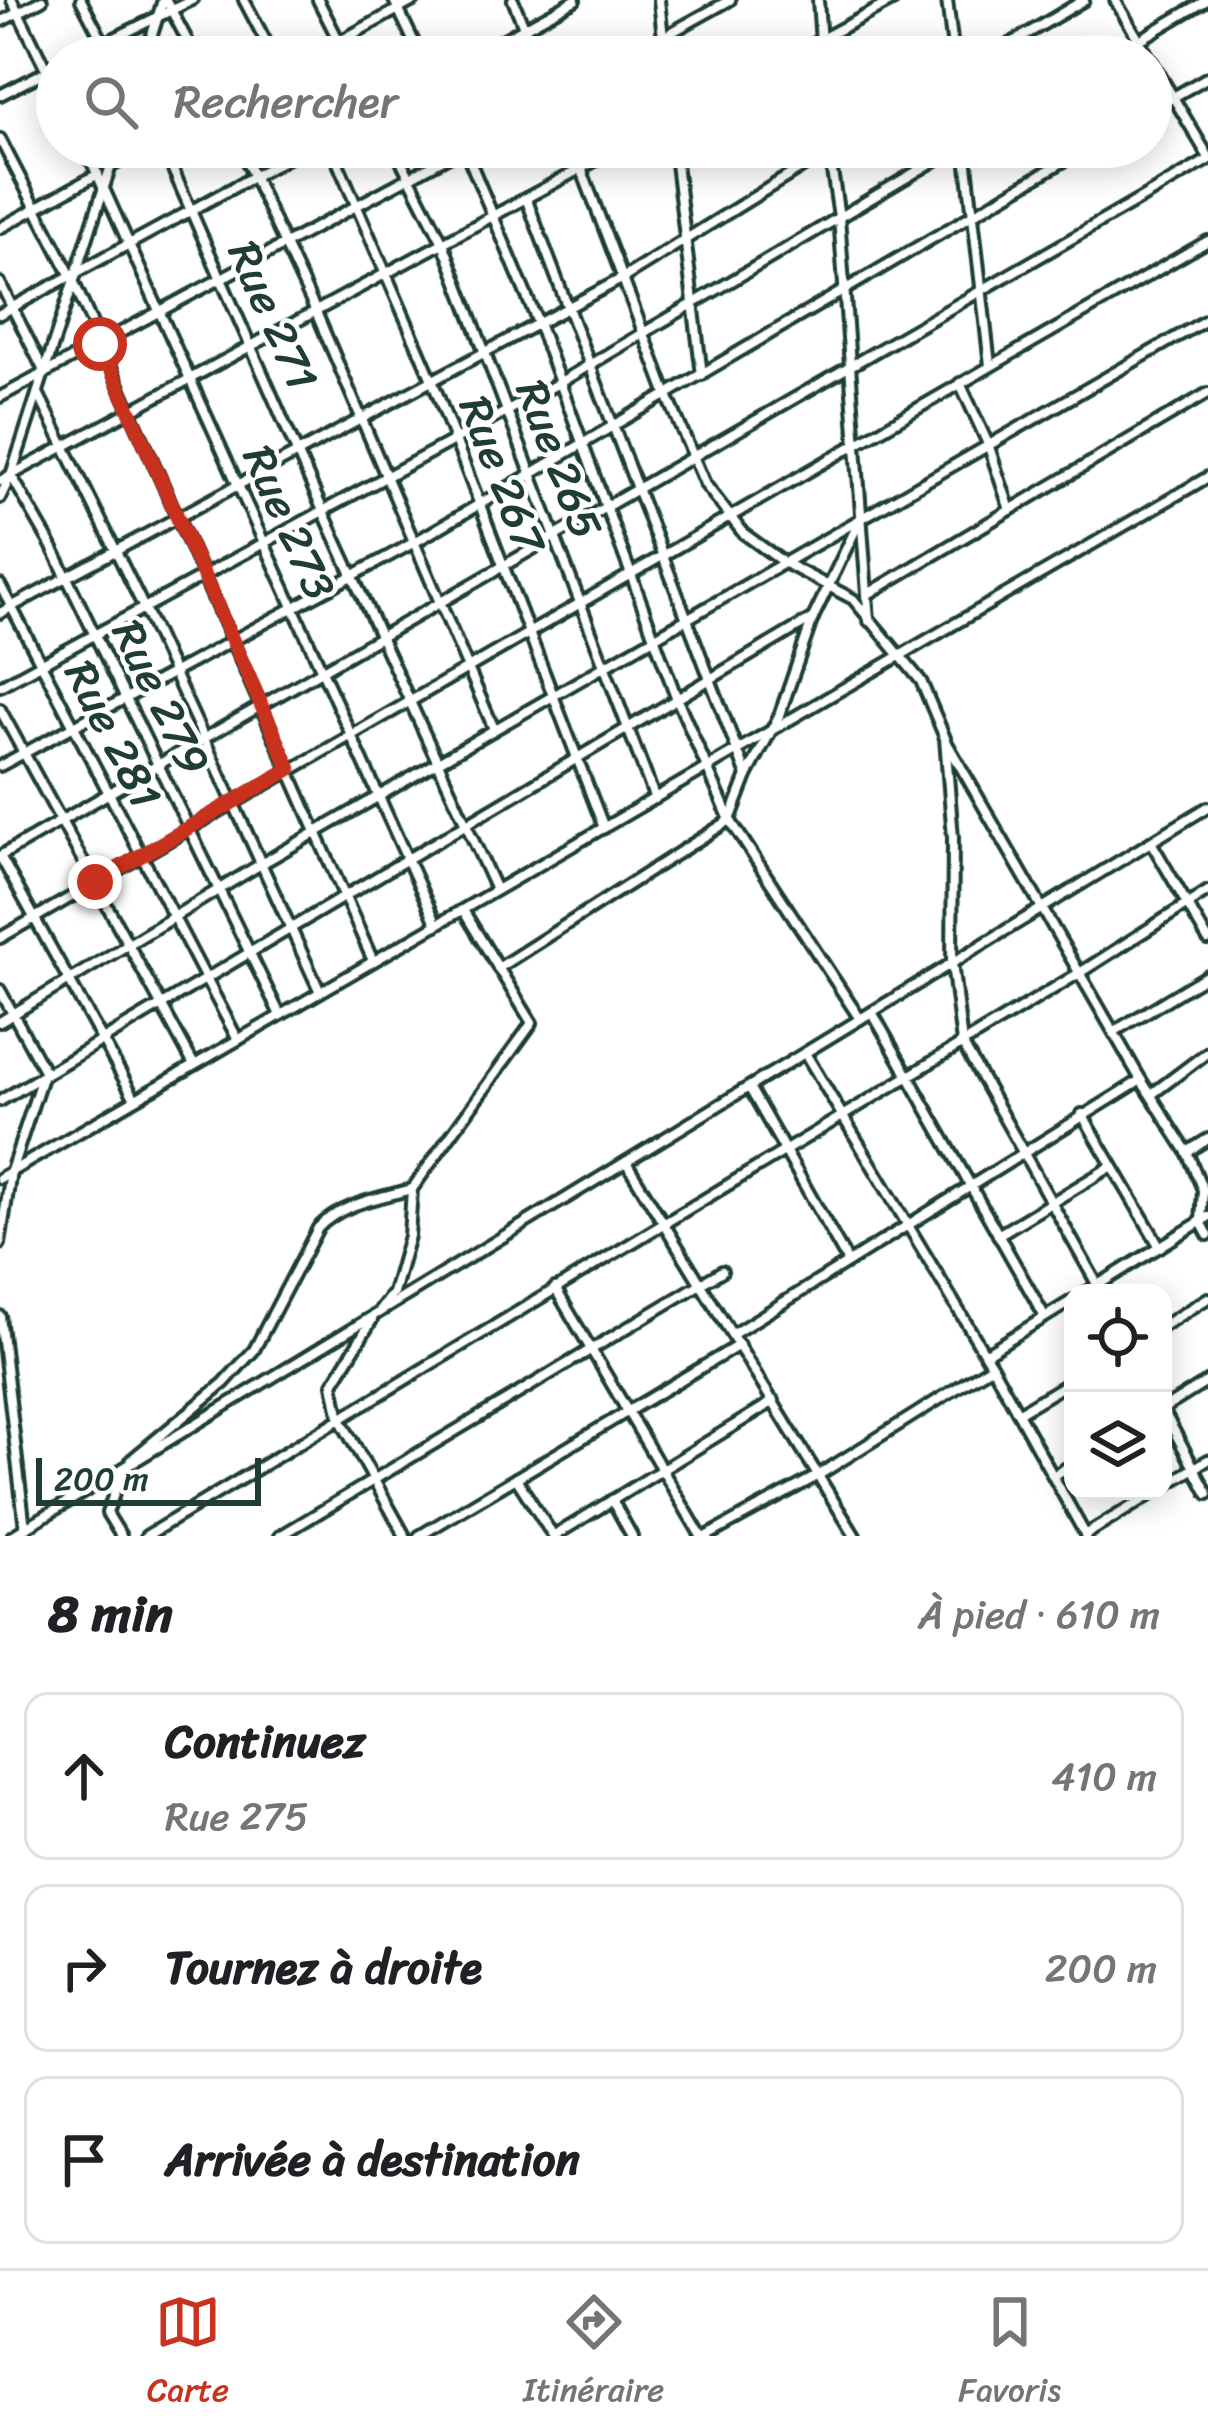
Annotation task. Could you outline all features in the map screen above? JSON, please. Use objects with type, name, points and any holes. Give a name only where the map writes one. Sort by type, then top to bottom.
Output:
[{"type":"street","points":[[11,0],[36,43]]},
{"type":"street","points":[[0,22],[42,0]]},
{"type":"street","points":[[81,0],[100,36]]},
{"type":"street","points":[[164,0],[185,36]]},
{"type":"street","points":[[152,36],[164,0]]},
{"type":"street","points":[[119,36],[192,0]]},
{"type":"street","points":[[244,0],[263,36]]},
{"type":"street","points":[[317,0],[336,36]]},
{"type":"street","points":[[348,36],[396,5],[416,0]]},
{"type":"street","points":[[513,0],[527,36]]},
{"type":"street","points":[[509,36],[574,0]]},
{"type":"street","points":[[659,0],[663,36]]},
{"type":"street","points":[[665,36],[730,0]]},
{"type":"street","points":[[818,0],[821,36]]},
{"type":"street","points":[[828,36],[894,0]]},
{"type":"street","points":[[947,0],[951,36]]},
{"type":"street","points":[[1023,36],[1084,0]]},
{"type":"street","points":[[1115,0],[1137,36]]},
{"type":"street","points":[[1146,36],[1207,0]]},
{"type":"street","points":[[396,5],[411,36]]},
{"type":"street","points":[[0,95],[36,77]]},
{"type":"street","points":[[135,1099],[0,856],[851,369],[1208,158],[1173,98],[1208,77]]},
{"type":"street","points":[[0,139],[74,277],[374,962]]},
{"type":"street","name":"Rue 273","points":[[94,168],[437,925]]},
{"type":"street","points":[[4,225],[108,168]]},
{"type":"street","points":[[0,498],[110,168]]},
{"type":"street","name":"Rue 271","points":[[172,168],[496,891]]},
{"type":"street","points":[[250,168],[494,729]]},
{"type":"street","points":[[0,314],[269,168]]},
{"type":"street","name":"Rue 267","points":[[340,168],[432,380],[604,828]]},
{"type":"street","name":"Rue 265","points":[[405,168],[442,243],[655,799]]},
{"type":"street","points":[[0,397],[426,168]]},
{"type":"street","points":[[474,168],[538,323],[677,699],[730,820],[860,1019]]},
{"type":"street","points":[[0,481],[582,168],[705,484],[742,533],[782,562],[853,599],[921,681],[945,738],[1187,1152],[1203,1190],[1208,1235]]},
{"type":"street","points":[[676,168],[702,375]]},
{"type":"street","points":[[0,613],[623,278],[799,168]]},
{"type":"street","points":[[833,168],[870,622]]},
{"type":"street","points":[[0,686],[560,382],[925,168]]},
{"type":"street","points":[[965,168],[990,365]]},
{"type":"street","points":[[0,766],[415,542],[1052,168]]},
{"type":"street","points":[[526,198],[747,776]]},
{"type":"street","points":[[0,938],[1208,241]]},
{"type":"street","points":[[0,284],[45,373]]},
{"type":"street","points":[[0,1022],[261,864],[1208,319]]},
{"type":"street","points":[[960,383],[988,444],[1010,510]]},
{"type":"street","points":[[38,393],[117,550],[320,992]]},
{"type":"street","points":[[868,594],[1208,393]]},
{"type":"street","name":"Rue 279","points":[[11,475],[67,577],[280,1015]]},
{"type":"street","points":[[0,1178],[1208,477]]},
{"type":"street","points":[[498,968],[730,820],[770,733],[827,585],[861,517]]},
{"type":"street","name":"Rue 281","points":[[0,585],[238,1040]]},
{"type":"street","points":[[0,1101],[813,618]]},
{"type":"street","points":[[0,709],[194,1065]]},
{"type":"street","points":[[945,738],[953,838],[952,963],[962,1043],[1097,1284]]},
{"type":"street","points":[[12,1536],[1208,807]]},
{"type":"street","points":[[1151,842],[1208,940]]},
{"type":"street","points":[[146,1536],[1208,891]]},
{"type":"street","points":[[405,1536],[340,1419],[333,1384],[393,1293],[409,1236],[412,1189],[532,1023],[463,910]]},
{"type":"street","points":[[1115,1031],[1208,975]]},
{"type":"street","points":[[0,990],[45,1075],[10,1171],[0,1244]]},
{"type":"street","points":[[872,1012],[1045,1317]]},
{"type":"street","points":[[1151,1094],[1208,1052]]},
{"type":"street","points":[[805,1053],[986,1354],[1085,1535],[1142,1500]]},
{"type":"street","points":[[733,1334],[1142,1080]]},
{"type":"street","points":[[749,1087],[848,1262]]},
{"type":"street","points":[[1082,1114],[1160,1246]]},
{"type":"street","points":[[1187,1152],[1208,1139]]},
{"type":"street","points":[[626,1162],[855,1536]]},
{"type":"street","points":[[998,1235],[1112,1166]]},
{"type":"street","points":[[121,1536],[107,1513],[124,1468],[224,1383],[254,1350],[318,1228],[352,1206],[412,1189]]},
{"type":"street","points":[[1107,1284],[1204,1220]]},
{"type":"street","points":[[280,1536],[722,1271]]},
{"type":"street","points":[[555,1288],[704,1536],[817,1476],[992,1366]]},
{"type":"street","points":[[1172,1320],[1208,1298]]},
{"type":"street","points":[[986,1354],[1064,1305]]},
{"type":"street","points":[[0,1316],[25,1528]]},
{"type":"street","points":[[419,1536],[739,1345]]},
{"type":"street","points":[[1172,1403],[1208,1381]]},
{"type":"street","points":[[1018,1413],[1064,1385]]},
{"type":"street","points":[[516,1478],[553,1536],[774,1401]]},
{"type":"street","points":[[1172,1426],[1208,1494]]},
{"type":"street","points":[[1172,1482],[1208,1460]]},
{"type":"street","points":[[1052,1476],[1064,1469]]},
{"type":"street","points":[[612,1500],[632,1536]]},
{"type":"route","points":[[95,882],[290,769],[100,344]]}]
